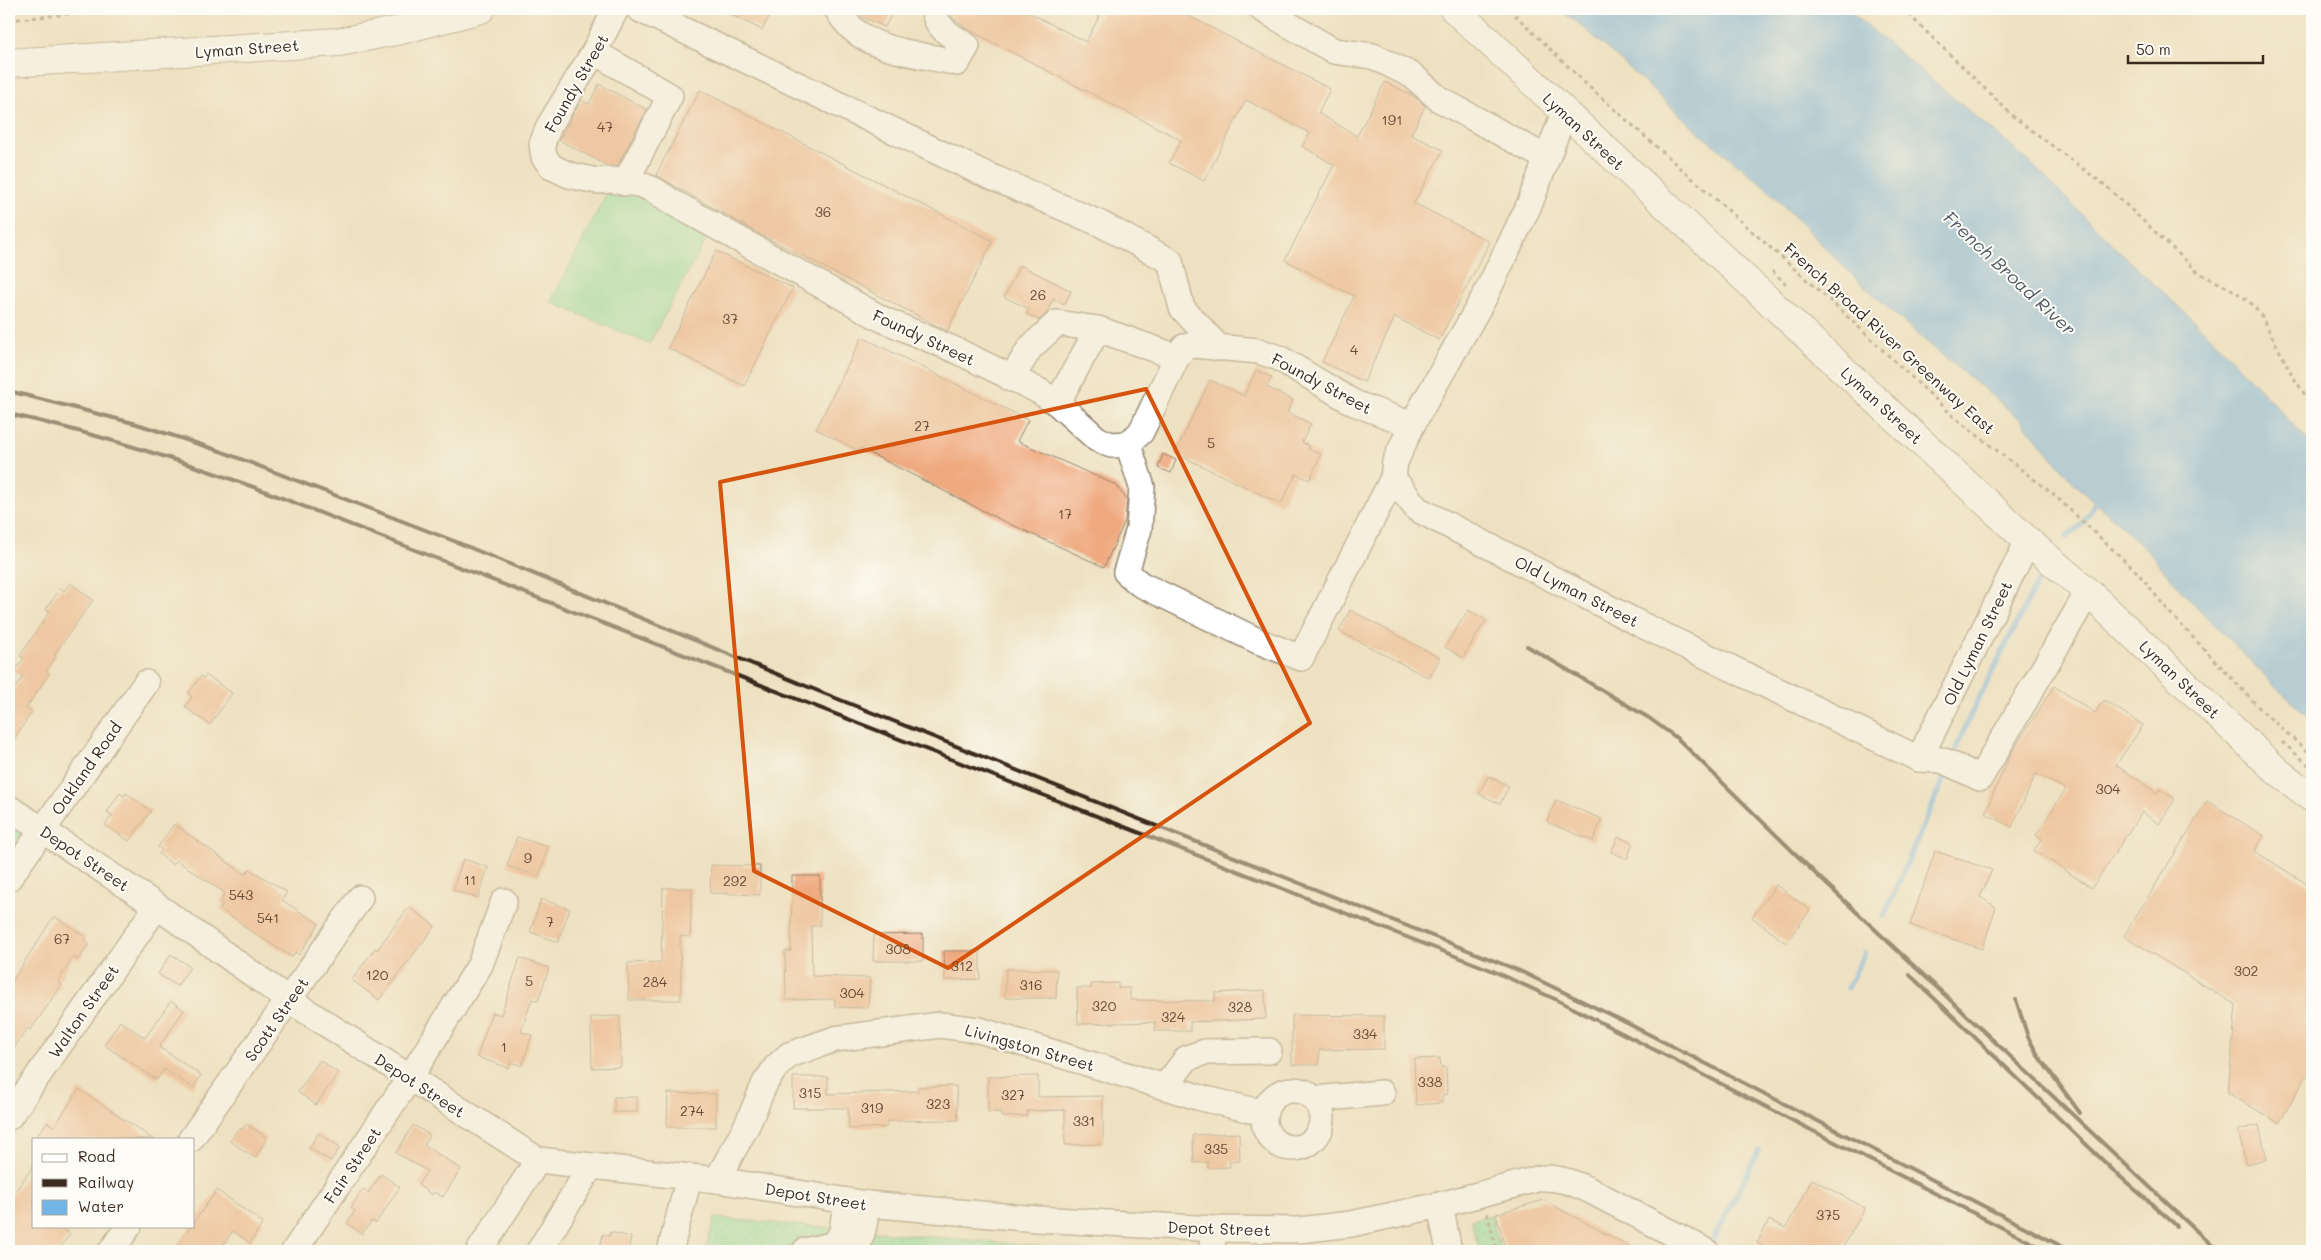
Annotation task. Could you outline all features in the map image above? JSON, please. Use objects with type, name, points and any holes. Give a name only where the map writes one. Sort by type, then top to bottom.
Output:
[{"type":"main road","name":"Lyman Street","points":[[9,63],[339,42],[401,30],[480,9]]},
{"type":"main road","name":"Lyman Street","points":[[1454,9],[1564,113],[2028,541],[2088,592],[2277,771],[2312,798]]},
{"type":"street","name":"Foundy Street","points":[[616,9],[594,52],[549,126],[542,144],[544,157],[552,167],[569,175],[597,181],[639,184],[654,190],[672,202],[865,310],[955,350],[1039,391],[1057,403],[1097,439],[1111,445],[1128,444]]},
{"type":"street","points":[[639,9],[980,172],[1101,224],[1170,262],[1182,308],[1219,348]]},
{"type":"street","points":[[837,9],[855,31],[880,46],[957,63],[967,46],[944,31],[934,14],[934,9]]},
{"type":"street","points":[[1262,9],[1334,51],[1373,56],[1413,76],[1439,99],[1546,158]]},
{"type":"street","points":[[594,52],[670,96],[625,183]]},
{"type":"street","points":[[1011,379],[1030,348],[1057,323],[1098,329],[1177,357],[1141,432],[1128,444],[1142,487],[1139,529],[1126,572],[1140,584],[1258,641],[1301,658],[1393,478],[1395,462],[1412,425],[1486,294],[1530,203],[1564,113]]},
{"type":"street","points":[[1057,403],[1098,329]]},
{"type":"street","name":"Foundy Street","points":[[1177,357],[1184,347],[1194,345],[1258,351],[1279,358],[1354,403],[1412,425]]},
{"type":"street","name":"Old Lyman Street","points":[[1393,478],[1417,509],[1640,624],[1931,760],[2028,541]]},
{"type":"street","points":[[1931,760],[1980,778],[2088,592]]},
{"type":"street","name":"Oakland Road","points":[[9,878],[146,683]]},
{"type":"street","name":"Depot Street","points":[[9,808],[157,906],[289,1000],[538,1160],[717,1180],[857,1203],[1037,1219],[1213,1240],[1351,1224],[1440,1205],[1541,1178],[1560,1179],[1589,1190],[1706,1251]]},
{"type":"street","name":"Scott Street","points":[[192,1138],[360,898]]},
{"type":"street","name":"Fair Street","points":[[294,1251],[409,1078],[480,965],[504,901]]},
{"type":"street","name":"Walton Street","points":[[9,1117],[157,906]]},
{"type":"street","name":"Livingston Street","points":[[717,1180],[747,1125],[765,1083],[776,1066],[789,1055],[835,1039],[940,1024],[979,1030],[1165,1087],[1251,1110],[1265,1111]]},
{"type":"street","points":[[1165,1087],[1187,1058],[1205,1052],[1269,1051]]},
{"type":"street","points":[[1290,1090],[1304,1091],[1315,1099],[1322,1110],[1323,1123],[1318,1136],[1308,1145],[1296,1149],[1282,1147],[1271,1140],[1264,1129],[1265,1111],[1268,1103],[1278,1094],[1290,1090]]},
{"type":"street","points":[[1315,1099],[1382,1093]]},
{"type":"street","points":[[479,1251],[538,1160]]},
{"type":"street","points":[[539,1251],[591,1166]]},
{"type":"street","points":[[670,1251],[689,1178]]},
{"type":"street","points":[[805,1251],[832,1245],[841,1235],[857,1203]]},
{"type":"street","points":[[852,1251],[856,1247],[862,1231],[857,1203]]},
{"type":"street","points":[[1440,1205],[1449,1251]]},
{"type":"street","points":[[112,1251],[128,1228]]},
{"type":"path","points":[[9,20],[120,9]]},
{"type":"path","name":"French Broad River Greenway East","points":[[1509,9],[1587,85],[1834,304],[1955,418],[2053,494],[2107,544],[2137,572],[2170,613],[2264,712],[2312,755]]},
{"type":"path","points":[[1903,9],[2014,117],[2106,186],[2160,239],[2199,273],[2235,291],[2252,304],[2262,317],[2292,375],[2312,406]]},
{"type":"path","points":[[1488,1213],[1497,1251]]},
{"type":"highlighted area","points":[[1146,389],[1310,723],[948,968],[754,871],[720,482]]},
{"type":"green space","points":[[612,183],[711,230],[649,344],[551,302]]},
{"type":"green space","points":[[9,823],[25,832],[9,854]]},
{"type":"green space","points":[[1491,1215],[1501,1251],[1480,1251],[1471,1220]]},
{"type":"green space","points":[[715,1218],[1095,1251],[705,1251]]},
{"type":"water","name":"French Broad River","points":[[1558,9],[1847,9],[2030,162],[2128,260],[2210,336],[2312,445],[2312,719],[2280,691],[2191,601],[2140,543],[2075,484],[2020,419],[1923,339],[1850,273],[1761,183],[1709,141],[1582,26]]},
{"type":"building","points":[[720,9],[773,9],[762,30]]},
{"type":"building","points":[[854,9],[894,9],[885,27],[862,17]]},
{"type":"building","points":[[948,9],[1022,9],[1086,42],[1103,9],[1175,9],[1330,89],[1318,113],[1357,136],[1385,82],[1415,97],[1425,106],[1411,135],[1443,150],[1414,203],[1490,242],[1439,340],[1395,317],[1364,382],[1322,362],[1354,296],[1285,260],[1334,165],[1302,146],[1310,133],[1246,100],[1204,181],[1169,163],[1181,140],[967,29],[952,17]]},
{"type":"building","points":[[599,84],[647,110],[617,166],[608,166],[559,140],[581,100],[589,104]]},
{"type":"building","points":[[700,90],[993,241],[947,331],[758,233],[656,175]]},
{"type":"building","points":[[716,251],[793,288],[744,386],[668,348]]},
{"type":"building","points":[[1020,265],[1071,291],[1064,305],[1053,299],[1046,314],[1039,320],[1026,314],[1029,309],[1004,297]]},
{"type":"building","points":[[862,337],[1028,420],[1017,441],[1116,485],[1127,500],[1125,521],[1104,567],[999,519],[860,448],[859,451],[816,429]]},
{"type":"building","points":[[1256,370],[1272,378],[1267,387],[1293,400],[1287,412],[1311,424],[1302,442],[1309,446],[1308,449],[1321,454],[1310,480],[1296,474],[1281,504],[1175,453],[1210,380],[1244,396]]},
{"type":"building","points":[[1163,454],[1176,460],[1171,473],[1158,468]]},
{"type":"building","points":[[70,583],[93,600],[54,655],[56,656],[46,671],[49,674],[26,708],[32,712],[9,746],[9,697],[23,677],[15,671],[24,658],[20,656],[50,611],[46,609],[61,588],[64,591]]},
{"type":"building","points":[[1350,610],[1440,658],[1429,678],[1339,631]]},
{"type":"building","points":[[1468,610],[1486,620],[1463,658],[1445,647]]},
{"type":"building","points":[[206,675],[232,693],[210,725],[185,707],[192,697],[188,694],[201,676],[204,678]]},
{"type":"building","points":[[2054,686],[2095,713],[2104,700],[2143,725],[2116,765],[2157,793],[2159,789],[2175,799],[2159,824],[2142,812],[2092,888],[2034,850],[2042,839],[2036,835],[2066,789],[2036,774],[2012,827],[1985,813],[2009,757]]},
{"type":"building","points":[[1488,776],[1509,786],[1500,804],[1479,794]]},
{"type":"building","points":[[120,793],[124,796],[126,793],[151,811],[129,841],[105,825],[112,815],[107,812]]},
{"type":"building","points":[[1556,800],[1602,819],[1593,841],[1547,822]]},
{"type":"building","points":[[2207,801],[2264,836],[2254,851],[2312,887],[2312,1067],[2279,1123],[2228,1093],[2236,1005],[2124,936]]},
{"type":"building","points":[[174,824],[240,871],[246,874],[249,869],[287,892],[282,900],[319,924],[299,955],[295,952],[292,957],[244,927],[220,909],[223,904],[220,902],[225,893],[176,860],[173,865],[159,854],[162,850],[158,847]]},
{"type":"building","points":[[517,837],[548,847],[539,876],[507,866]]},
{"type":"building","points":[[1618,837],[1633,843],[1627,859],[1611,852]]},
{"type":"building","points":[[1935,851],[1992,870],[1980,897],[1996,907],[1982,949],[1910,925]]},
{"type":"building","points":[[463,859],[488,867],[478,898],[453,890]]},
{"type":"building","points":[[711,865],[760,866],[760,895],[710,893]]},
{"type":"building","points":[[792,876],[820,876],[820,926],[811,926],[812,976],[870,978],[868,1008],[835,1007],[835,999],[786,1000],[785,951],[791,951]]},
{"type":"building","points":[[1776,885],[1810,910],[1786,943],[1752,917]]},
{"type":"building","points":[[663,888],[692,888],[690,937],[680,936],[681,1000],[629,1000],[628,963],[661,962]]},
{"type":"building","points":[[541,899],[570,909],[558,942],[530,932]]},
{"type":"building","points":[[409,907],[435,926],[379,1000],[352,980],[375,948],[377,950]]},
{"type":"building","points":[[54,916],[86,937],[84,940],[89,944],[78,960],[73,957],[58,982],[62,984],[40,1017],[30,1030],[28,1028],[9,1055],[9,986]]},
{"type":"building","points":[[923,934],[923,961],[873,961],[874,935]]},
{"type":"building","points":[[944,951],[980,951],[980,979],[945,980]]},
{"type":"building","points":[[171,954],[190,967],[177,986],[158,974]]},
{"type":"building","points":[[520,958],[549,968],[538,1001],[532,999],[521,1032],[532,1035],[522,1066],[511,1062],[509,1068],[477,1057],[492,1012],[501,1015]]},
{"type":"building","points":[[1006,969],[1057,970],[1056,998],[1005,998]]},
{"type":"building","points":[[1118,983],[1118,988],[1130,988],[1130,1000],[1215,1001],[1215,993],[1265,990],[1266,1019],[1190,1022],[1190,1031],[1155,1031],[1155,1022],[1078,1024],[1077,988],[1091,988],[1091,984]]},
{"type":"building","points":[[171,1001],[184,1010],[159,1047],[201,1075],[193,1088],[164,1069],[157,1080],[104,1045],[120,1021],[145,1038]]},
{"type":"building","points":[[1292,1015],[1384,1016],[1384,1049],[1319,1050],[1319,1065],[1292,1065]]},
{"type":"building","points":[[620,1016],[621,1067],[592,1068],[591,1017]]},
{"type":"building","points":[[1440,1058],[1441,1067],[1446,1067],[1447,1094],[1442,1095],[1442,1103],[1416,1105],[1414,1059]]},
{"type":"building","points":[[320,1060],[338,1073],[316,1105],[298,1092]]},
{"type":"building","points":[[1038,1076],[1038,1097],[1103,1096],[1103,1144],[1065,1145],[1065,1110],[1027,1111],[1027,1116],[1001,1117],[1001,1112],[988,1112],[988,1077]]},
{"type":"building","points":[[793,1077],[828,1077],[828,1094],[918,1091],[918,1087],[956,1086],[958,1120],[887,1121],[887,1127],[849,1129],[848,1108],[793,1108]]},
{"type":"building","points":[[79,1089],[152,1138],[36,1138],[47,1122],[54,1127]]},
{"type":"building","points":[[668,1093],[716,1094],[716,1127],[667,1127]]},
{"type":"building","points":[[614,1097],[637,1097],[637,1112],[614,1112]]},
{"type":"building","points":[[246,1124],[267,1138],[255,1158],[230,1141],[239,1128],[242,1130]]},
{"type":"building","points":[[413,1125],[430,1135],[424,1145],[461,1169],[443,1197],[434,1192],[432,1195],[418,1185],[427,1171],[396,1153]]},
{"type":"building","points":[[2259,1125],[2267,1159],[2246,1164],[2238,1130]]},
{"type":"building","points":[[318,1133],[340,1147],[331,1161],[309,1148]]},
{"type":"building","points":[[1239,1133],[1240,1161],[1229,1162],[1230,1167],[1208,1168],[1208,1162],[1194,1163],[1193,1135]]},
{"type":"building","points":[[32,1168],[32,1228],[62,1228],[70,1234],[58,1251],[9,1251],[9,1200]]},
{"type":"building","points":[[381,1174],[400,1187],[376,1223],[371,1221],[362,1234],[347,1223],[355,1211],[351,1208],[363,1189],[368,1193]]},
{"type":"building","points":[[1812,1179],[1865,1208],[1841,1251],[1773,1251],[1757,1243],[1769,1220],[1786,1228]]},
{"type":"building","points":[[217,1190],[263,1223],[250,1243],[233,1231],[219,1251],[173,1251],[190,1228],[195,1228],[195,1221]]},
{"type":"building","points":[[1543,1200],[1638,1251],[1506,1251],[1496,1214]]},
{"type":"building","points":[[610,1232],[631,1237],[628,1251],[599,1251],[603,1234],[609,1236]]},
{"type":"waterway","points":[[2067,537],[2084,522],[2099,495]]},
{"type":"waterway","points":[[1952,758],[1971,714],[2040,577]]},
{"type":"waterway","points":[[1884,916],[1948,769]]},
{"type":"waterway","points":[[1847,988],[1865,953]]},
{"type":"waterway","points":[[1709,1247],[1759,1151]]},
{"type":"railway","points":[[9,391],[137,424],[220,451],[454,541],[823,693],[1520,971],[1621,1020],[2071,1251]]},
{"type":"railway","points":[[9,414],[135,447],[259,489],[1491,970],[1557,1000],[2048,1251]]},
{"type":"railway","points":[[1527,646],[1649,718],[1678,739],[1818,876],[2218,1251]]},
{"type":"railway","points":[[1910,975],[2116,1173],[2177,1226]]},
{"type":"railway","points":[[2016,1000],[2028,1037],[2039,1057],[2080,1113]]}]
